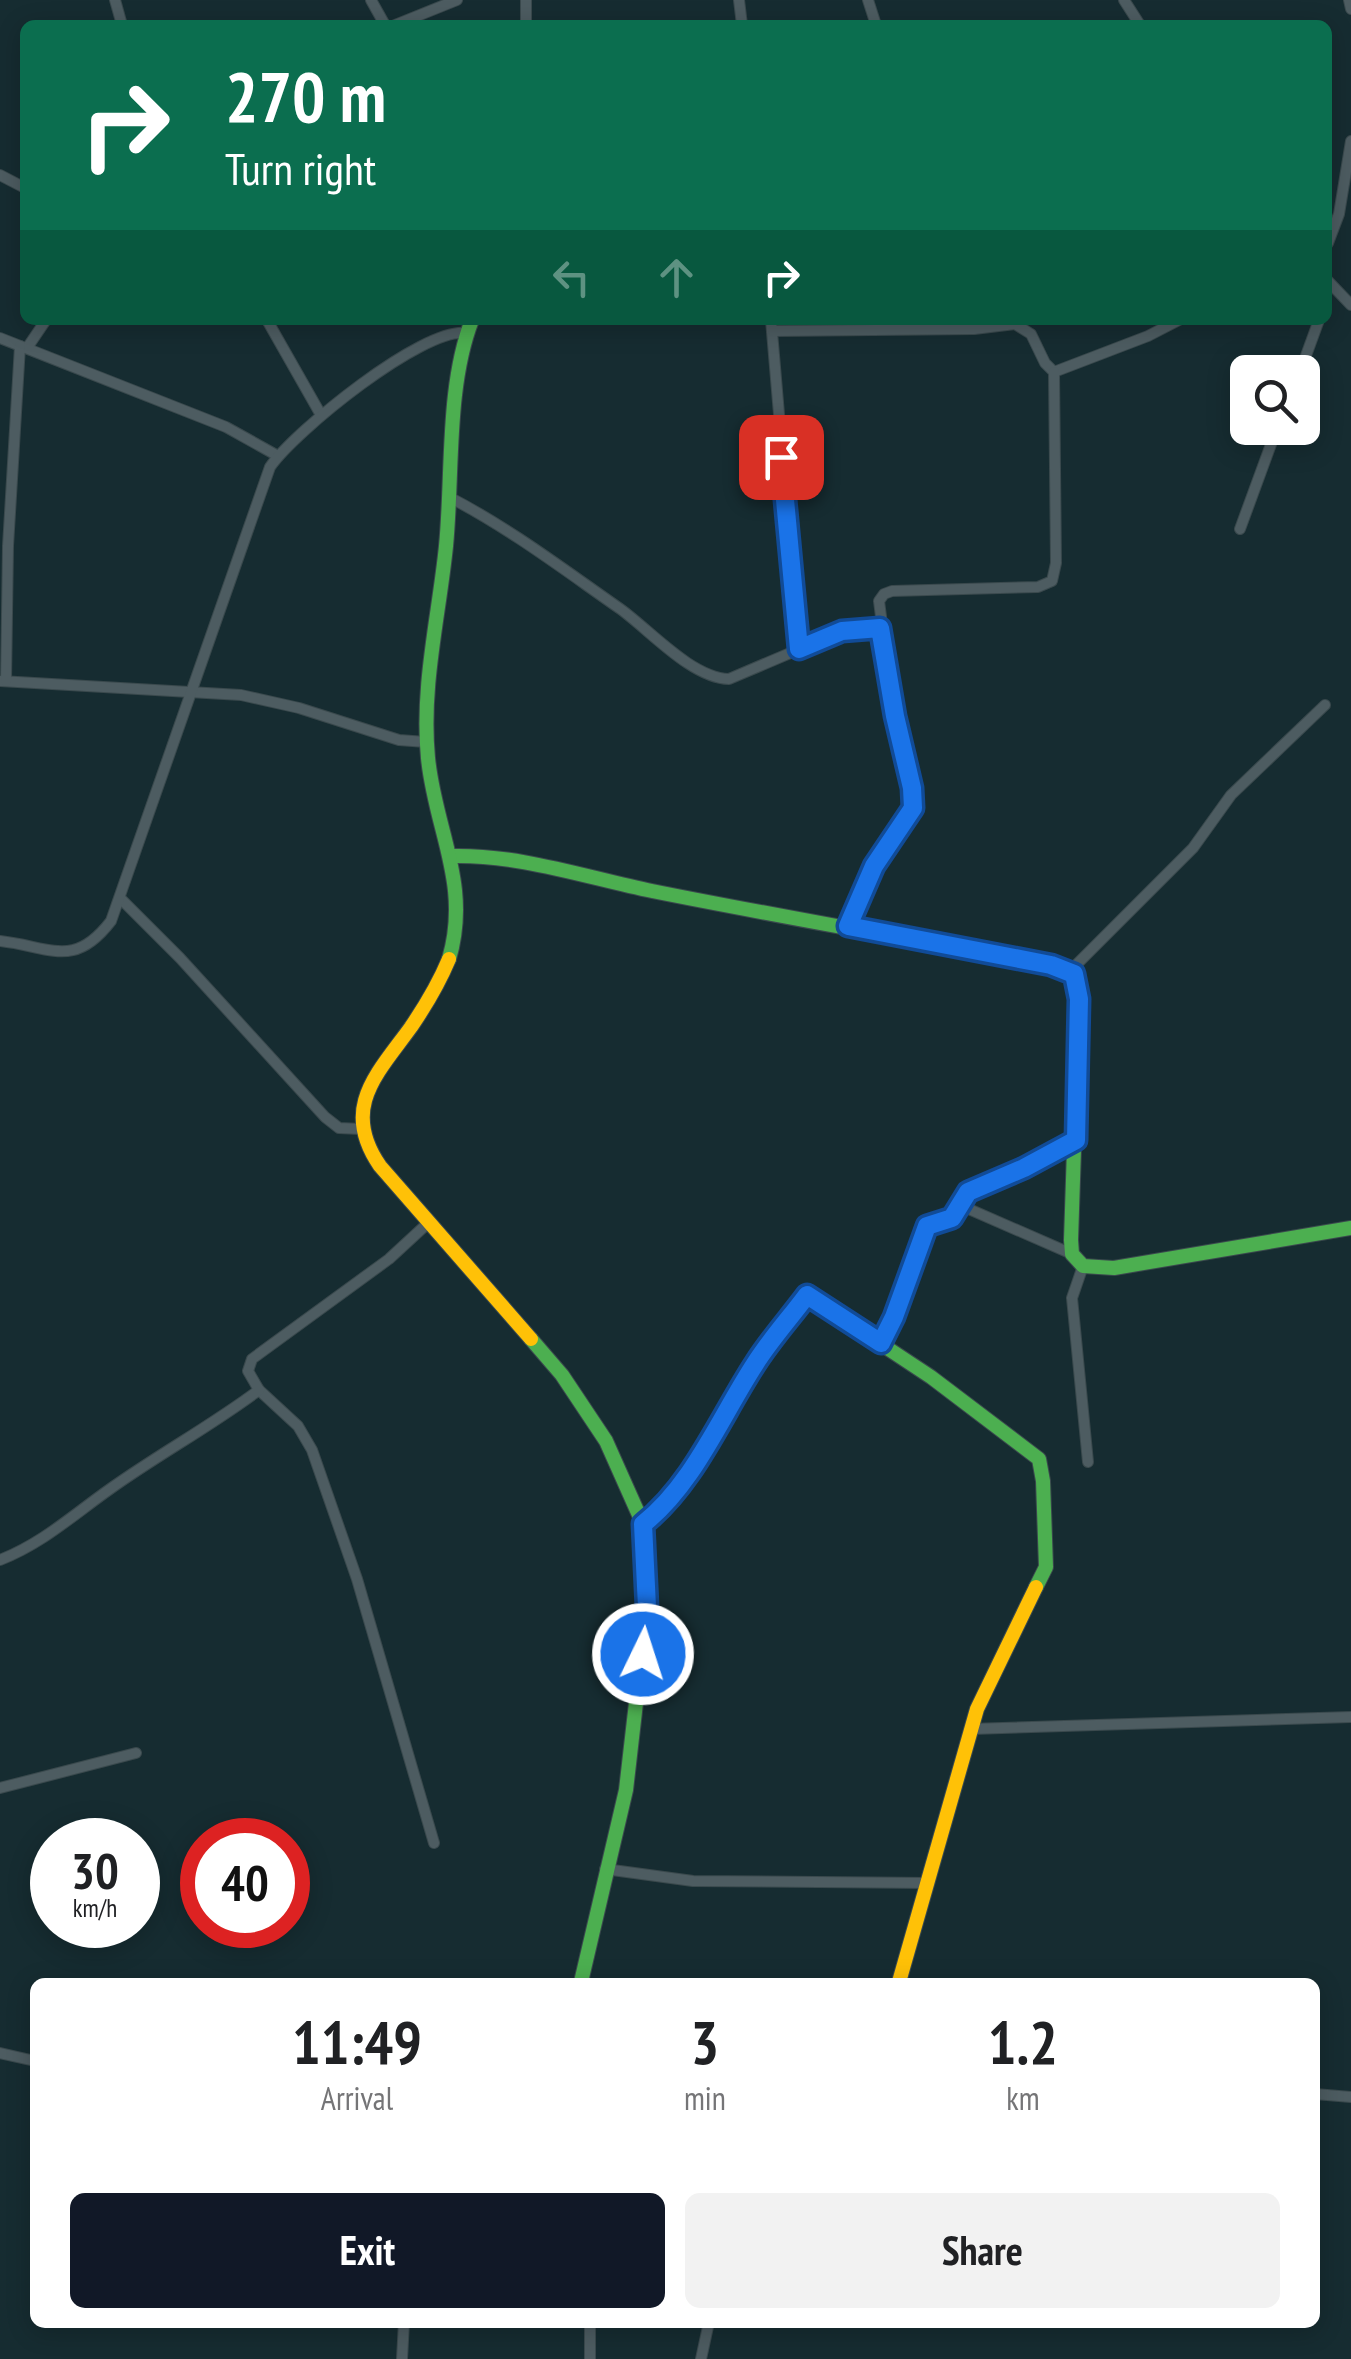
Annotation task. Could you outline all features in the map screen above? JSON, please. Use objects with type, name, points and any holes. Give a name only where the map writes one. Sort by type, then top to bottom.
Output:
[{"type":"street","points":[[407,20],[457,0]]},
{"type":"street","points":[[1349,0],[1351,9]]},
{"type":"street","points":[[1332,232],[1339,214],[1351,141]]},
{"type":"street","points":[[42,325],[24,347],[8,546],[3,681],[240,695],[399,740],[426,742]]},
{"type":"street","points":[[270,325],[321,415]]},
{"type":"street","points":[[799,649],[772,326],[960,329],[1004,325]]},
{"type":"street","points":[[848,926],[874,866],[913,808],[878,606],[887,592],[1038,587],[1052,581],[1056,563],[1054,372],[1044,363],[1030,334],[1016,325]]},
{"type":"street","points":[[1054,372],[1169,325]]},
{"type":"street","points":[[1306,355],[1317,325]]},
{"type":"street","points":[[0,941],[62,952],[80,950],[96,940],[111,921],[263,483],[278,456],[321,415],[406,355],[433,339],[465,328],[426,742],[432,788],[450,856],[458,920],[437,989],[370,1082],[361,1112],[361,1128],[372,1155],[578,1396],[617,1462],[643,1524],[647,1607],[626,1790],[582,1978]]},
{"type":"street","points":[[0,338],[226,427],[278,456]]},
{"type":"street","points":[[1240,529],[1271,445]]},
{"type":"street","points":[[449,497],[502,526],[619,608],[692,666],[709,674],[729,679],[842,631],[880,628]]},
{"type":"street","points":[[1070,971],[1193,848],[1243,783],[1324,706]]},
{"type":"street","points":[[450,856],[489,855],[652,891],[1070,971],[1079,999],[1072,1254]]},
{"type":"street","points":[[120,898],[180,958],[324,1118],[339,1128],[361,1128]]},
{"type":"street","points":[[881,1343],[930,1224],[952,1218],[968,1192],[1076,1140]]},
{"type":"street","points":[[962,1206],[1072,1254],[1083,1266],[1114,1268],[1351,1228]]},
{"type":"street","points":[[428,1223],[389,1259],[255,1356],[248,1371],[258,1390],[298,1426],[312,1450],[358,1579],[434,1843]]},
{"type":"street","points":[[1083,1266],[1072,1298],[1088,1462]]},
{"type":"street","points":[[643,1524],[666,1502],[725,1416],[754,1365],[807,1295],[961,1398],[1041,1463],[1046,1567],[970,1729],[900,1978]]},
{"type":"street","points":[[0,1560],[38,1544],[110,1489],[221,1419],[258,1390]]},
{"type":"street","points":[[970,1729],[1351,1717]]},
{"type":"street","points":[[0,1788],[136,1752]]},
{"type":"street","points":[[605,1869],[693,1881],[929,1884]]},
{"type":"street","points":[[0,2053],[30,2060]]},
{"type":"street","points":[[1320,2095],[1351,2098]]},
{"type":"street","points":[[402,2359],[404,2328]]},
{"type":"street","points":[[590,2328],[590,2359]]},
{"type":"street","points":[[701,2359],[708,2328]]},
{"type":"traffic: fast","points":[[449,959],[455,932],[454,881],[432,784],[426,731],[446,546],[454,402],[470,325]]},
{"type":"traffic: fast","points":[[450,856],[526,863],[1070,971],[1079,999],[1071,1240],[1072,1254],[1083,1266],[1114,1268],[1351,1228]]},
{"type":"traffic: fast","points":[[643,1524],[666,1502],[732,1405],[754,1365],[807,1295],[931,1377],[1039,1459],[1046,1567],[1036,1587]]},
{"type":"traffic: fast","points":[[531,1339],[562,1375],[606,1441],[643,1524],[647,1607],[626,1790],[582,1978]]},
{"type":"traffic: slow","points":[[449,959],[422,1010],[376,1076],[363,1109],[363,1126],[380,1166],[531,1339]]},
{"type":"traffic: slow","points":[[900,1978],[977,1709],[1036,1587]]},
{"type":"route","points":[[643,1654],[647,1607],[643,1524],[666,1502],[706,1447],[754,1365],[807,1295],[881,1343],[927,1226],[952,1218],[968,1192],[1076,1140],[1079,999],[1074,974],[1051,965],[848,926],[874,866],[911,816],[914,798],[880,628],[842,631],[799,649],[781,457]]}]
